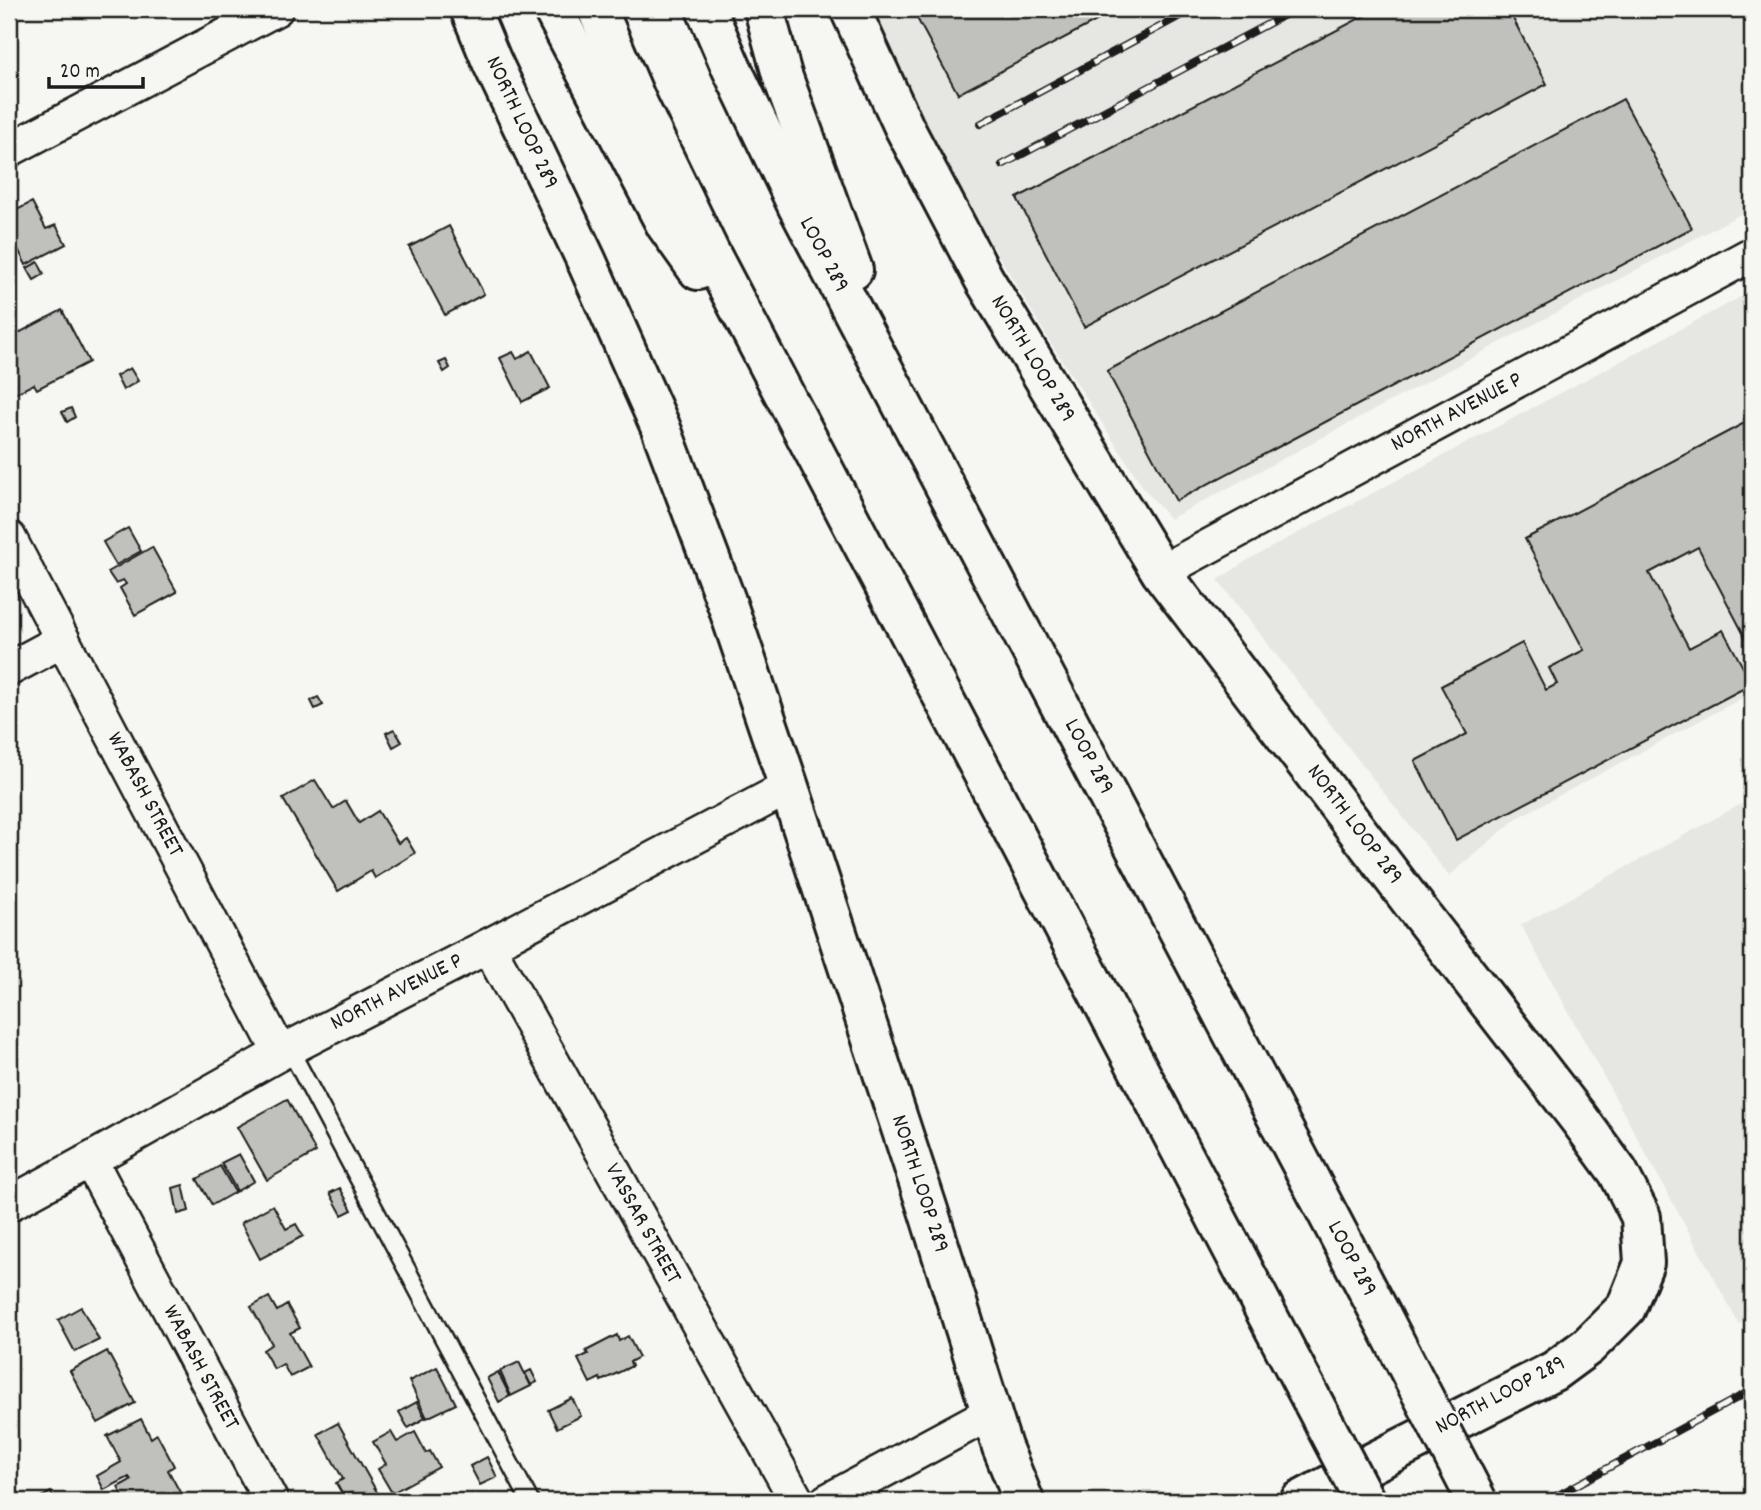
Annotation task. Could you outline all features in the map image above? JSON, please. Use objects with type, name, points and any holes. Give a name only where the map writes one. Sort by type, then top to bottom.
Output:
[{"type":"main road","name":"NORTH LOOP 289","points":[[470,9],[660,426],[726,601],[928,1210],[1002,1447],[1024,1501]]},
{"type":"main road","points":[[553,9],[666,225],[781,390]]},
{"type":"main road","points":[[597,9],[637,102],[709,251],[1365,1501]]},
{"type":"main road","name":"LOOP 289","points":[[706,9],[798,207],[1477,1501]]},
{"type":"main road","points":[[764,9],[782,75],[843,241],[891,385]]},
{"type":"main road","name":"NORTH LOOP 289","points":[[850,9],[904,127],[984,279],[1161,572],[1580,1120],[1618,1172],[1641,1217],[1644,1264],[1626,1308],[1588,1346],[1555,1371],[1300,1501]]},
{"type":"street","points":[[9,150],[276,9]]},
{"type":"street","name":"NORTH AVENUE P","points":[[1161,572],[1752,254]]},
{"type":"street","name":"WABASH STREET","points":[[9,538],[284,1051]]},
{"type":"street","points":[[9,668],[62,640]]},
{"type":"street","name":"NORTH AVENUE P","points":[[9,1204],[284,1051],[789,787]]},
{"type":"street","name":"VASSAR STREET","points":[[488,946],[797,1501]]},
{"type":"street","name":"WABASH STREET","points":[[90,1160],[271,1501]]},
{"type":"street","points":[[847,1497],[992,1412]]},
{"type":"lane","points":[[284,1051],[530,1501]]},
{"type":"shaded area","points":[[872,9],[1752,9],[1752,208],[1170,519],[1145,490],[1047,337],[961,192]]},
{"type":"shaded area","points":[[1752,291],[1752,693],[1517,818],[1449,876],[1218,580],[1251,558]]},
{"type":"shaded area","points":[[1752,798],[1752,1316],[1739,1324],[1521,925]]},
{"type":"building","points":[[912,9],[1119,9],[958,94]]},
{"type":"building","points":[[1377,9],[1508,9],[1547,84],[1084,327],[1017,198]]},
{"type":"building","points":[[1623,99],[1692,228],[1176,501],[1107,371]]},
{"type":"building","points":[[32,202],[46,229],[56,225],[66,244],[26,265],[9,231],[9,214]]},
{"type":"building","points":[[449,226],[484,294],[445,315],[409,247]]},
{"type":"building","points":[[38,262],[44,274],[34,280],[27,268]]},
{"type":"building","points":[[62,310],[89,362],[37,389],[34,384],[14,394],[9,384],[9,338]]},
{"type":"building","points":[[531,351],[550,388],[522,402],[500,358],[513,352],[517,359]]},
{"type":"building","points":[[446,360],[450,368],[444,372],[439,363]]},
{"type":"building","points":[[130,368],[138,381],[123,390],[116,376]]},
{"type":"building","points":[[71,408],[75,417],[67,422],[62,412]]},
{"type":"building","points":[[1752,419],[1752,650],[1698,547],[1649,573],[1689,648],[1723,630],[1752,684],[1456,840],[1415,761],[1467,734],[1441,686],[1522,643],[1546,690],[1557,684],[1549,668],[1584,650],[1525,539]]},
{"type":"building","points":[[128,528],[141,551],[116,565],[103,542]]},
{"type":"building","points":[[152,547],[177,592],[135,615],[120,588],[126,584],[123,580],[116,584],[108,572]]},
{"type":"building","points":[[318,697],[323,705],[315,709],[311,701]]},
{"type":"building","points":[[394,729],[402,742],[393,747],[386,733]]},
{"type":"building","points":[[315,780],[333,809],[346,801],[359,823],[378,811],[398,843],[406,838],[415,853],[375,878],[371,871],[338,891],[283,799]]},
{"type":"building","points":[[287,1099],[316,1152],[267,1180],[237,1127]]},
{"type":"building","points":[[239,1154],[254,1181],[237,1191],[221,1163]]},
{"type":"building","points":[[220,1166],[235,1192],[212,1205],[197,1179]]},
{"type":"building","points":[[183,1185],[189,1211],[178,1214],[173,1188]]},
{"type":"building","points":[[340,1188],[352,1210],[342,1215],[330,1193]]},
{"type":"building","points":[[273,1205],[286,1229],[296,1224],[303,1236],[260,1259],[241,1223]]},
{"type":"building","points":[[269,1297],[277,1311],[287,1305],[300,1328],[290,1333],[309,1367],[290,1377],[283,1364],[274,1369],[263,1350],[272,1344],[251,1307]]},
{"type":"building","points":[[81,1307],[99,1340],[75,1352],[58,1320]]},
{"type":"building","points":[[617,1335],[619,1341],[628,1336],[639,1357],[630,1362],[632,1366],[601,1381],[600,1378],[590,1383],[578,1359],[588,1354],[586,1351]]},
{"type":"building","points":[[107,1351],[135,1403],[98,1423],[70,1371]]},
{"type":"building","points":[[519,1362],[531,1386],[511,1396],[500,1371]]},
{"type":"building","points":[[437,1367],[456,1404],[427,1418],[409,1381]]},
{"type":"building","points":[[531,1370],[537,1382],[531,1385],[525,1373]]},
{"type":"building","points":[[498,1372],[510,1396],[499,1402],[487,1378]]},
{"type":"building","points":[[572,1398],[581,1416],[557,1428],[548,1410]]},
{"type":"building","points":[[417,1402],[425,1418],[408,1428],[399,1412]]},
{"type":"building","points":[[141,1419],[151,1438],[157,1434],[174,1466],[168,1470],[181,1494],[168,1501],[125,1501],[118,1487],[131,1480],[129,1477],[104,1490],[97,1476],[121,1462],[107,1436]]},
{"type":"building","points":[[338,1423],[382,1501],[355,1501],[351,1493],[344,1497],[336,1483],[343,1479],[318,1434]]},
{"type":"building","points":[[391,1432],[397,1442],[415,1432],[426,1453],[430,1451],[439,1467],[392,1493],[378,1469],[386,1464],[373,1442]]},
{"type":"building","points":[[487,1457],[497,1477],[480,1485],[470,1466]]},
{"type":"building","points":[[51,1492],[55,1501],[33,1501]]},
{"type":"railway","points":[[980,124],[1193,9]]},
{"type":"railway","points":[[1002,165],[1296,9]]},
{"type":"railway","points":[[1547,1501],[1752,1390]]}]
